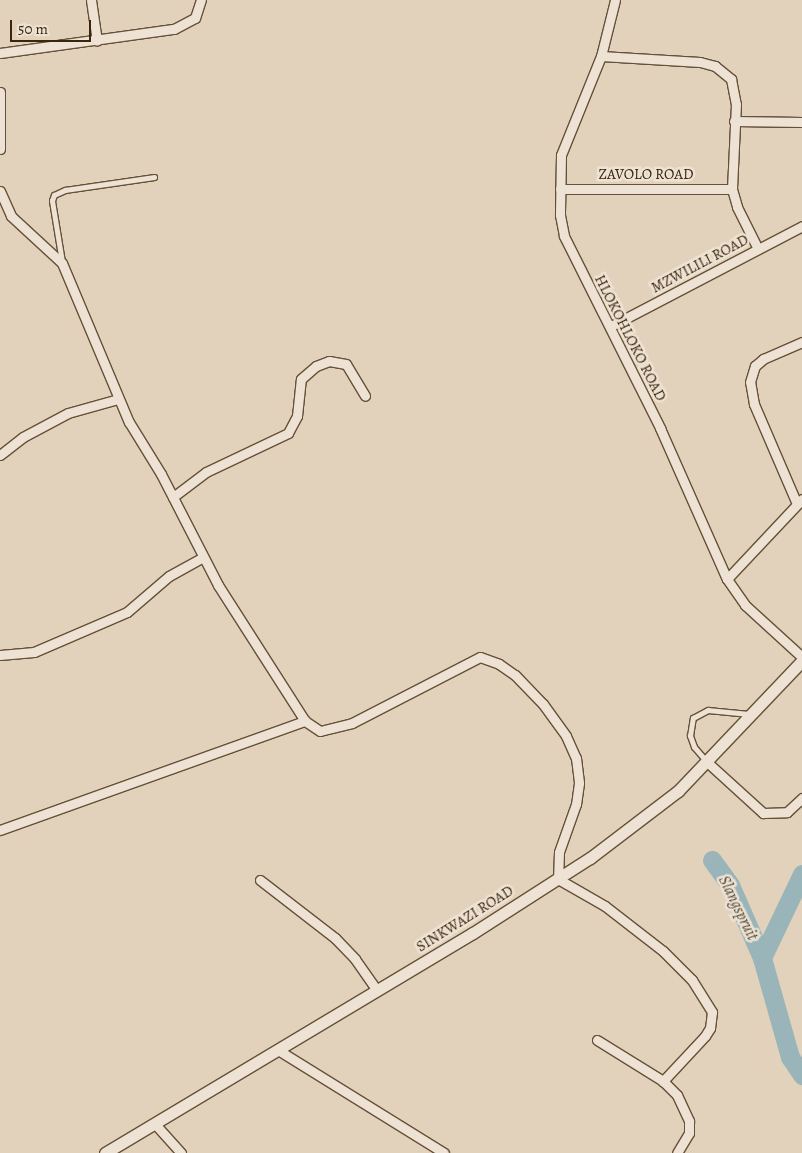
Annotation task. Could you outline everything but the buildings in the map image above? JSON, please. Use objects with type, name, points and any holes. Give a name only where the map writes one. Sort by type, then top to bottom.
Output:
[{"type":"street","points":[[91,0],[97,41]]},
{"type":"street","points":[[0,53],[174,29],[195,18],[201,0]]},
{"type":"street","name":"HLOKOHLOKO ROAD","points":[[615,0],[601,56],[563,146],[560,215],[564,236],[611,326],[727,579],[745,605],[802,657]]},
{"type":"street","points":[[601,56],[700,62],[715,66],[733,82],[732,189],[737,207],[758,249]]},
{"type":"street","points":[[0,92],[0,149]]},
{"type":"street","points":[[734,121],[802,122]]},
{"type":"street","name":"ZAVOLO ROAD","points":[[560,189],[732,189]]},
{"type":"street","points":[[0,191],[11,216],[62,263],[118,399],[243,627],[305,721],[314,729],[338,728],[386,707],[473,658],[488,658],[499,664],[515,675],[543,704],[566,736],[576,758],[579,783],[576,804],[559,852],[558,879],[632,926],[692,980],[707,1000],[712,1012],[710,1028],[663,1081]]},
{"type":"street","name":"MZWILILI ROAD","points":[[611,326],[802,226]]},
{"type":"street","points":[[727,579],[800,501],[754,404],[750,382],[755,366],[763,359],[802,342]]},
{"type":"street","points":[[173,497],[206,472],[288,433],[297,416],[302,379],[316,366],[329,361],[346,364],[365,396]]},
{"type":"street","points":[[0,455],[23,438],[68,413],[118,399]]},
{"type":"street","points":[[0,655],[34,652],[127,612],[169,576],[203,557]]},
{"type":"street","name":"SINKWAZI ROAD","points":[[105,1153],[378,990],[558,879],[656,810],[708,762],[802,661]]},
{"type":"street","points":[[0,830],[305,721]]},
{"type":"street","points":[[708,762],[763,813],[787,812],[802,798]]},
{"type":"street","points":[[260,880],[335,938],[355,959],[378,990]]},
{"type":"street","points":[[598,1040],[663,1081],[686,1108],[689,1132],[677,1153]]},
{"type":"street","points":[[278,1050],[444,1153]]},
{"type":"street","points":[[155,1124],[181,1153]]},
{"type":"lane","points":[[62,263],[52,201],[54,195],[64,190],[154,177]]},
{"type":"lane","points":[[708,762],[694,747],[690,736],[693,718],[708,710],[751,714]]},
{"type":"waterway","name":"Slangspruit","points":[[712,860],[730,885],[762,958]]},
{"type":"waterway","points":[[802,874],[762,958],[790,1057],[802,1075]]}]
